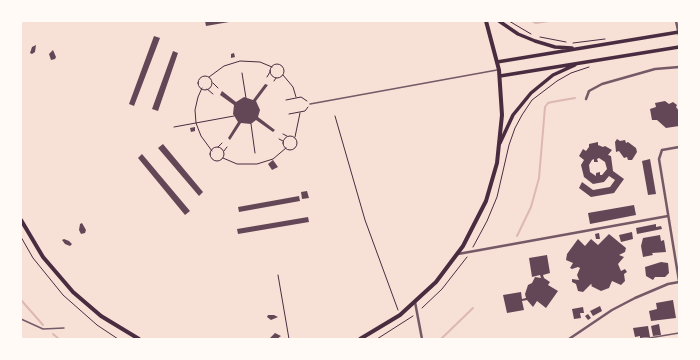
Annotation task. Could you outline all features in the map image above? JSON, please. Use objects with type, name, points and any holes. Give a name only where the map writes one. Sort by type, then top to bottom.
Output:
[{"type":"main road","points":[[360,339],[400,315],[440,277],[458,254],[486,201],[493,178],[500,143],[502,105],[498,62],[486,21]]},
{"type":"main road","points":[[499,21],[518,34],[535,41],[555,47],[579,49]]},
{"type":"main road","points":[[498,62],[679,33]]},
{"type":"main road","points":[[500,76],[679,47]]},
{"type":"main road","points":[[500,143],[513,115],[531,93],[553,75],[584,62]]},
{"type":"main road","points":[[21,220],[43,257],[73,292],[105,319],[139,339]]},
{"type":"street","points":[[676,21],[679,33]]},
{"type":"street","points":[[586,99],[589,91],[602,84],[654,68],[679,67]]},
{"type":"street","points":[[569,339],[618,307],[651,291],[679,282],[659,159],[662,150],[679,147]]},
{"type":"street","points":[[458,254],[668,216]]},
{"type":"street","points":[[415,302],[422,339]]},
{"type":"lane","points":[[310,104],[499,70]]},
{"type":"lane","points":[[21,319],[43,330],[64,328]]},
{"type":"lane","points":[[643,339],[679,333]]},
{"type":"path","points":[[509,21],[534,35],[555,41],[574,43],[605,39]]},
{"type":"path","points":[[213,94],[207,89],[202,88],[199,84],[200,79],[205,76],[209,77],[224,66],[240,61],[260,62],[272,67]]},
{"type":"path","points":[[266,77],[271,72],[272,67],[277,64],[281,65],[284,69],[282,75]]},
{"type":"path","points":[[377,339],[417,313],[442,289],[470,252],[487,221],[496,197],[509,145],[522,114],[532,100],[557,81],[571,73],[592,66]]},
{"type":"path","points":[[271,72],[273,76],[276,77]]},
{"type":"path","points":[[242,73],[246,98]]},
{"type":"path","points":[[274,81],[276,77],[282,75]]},
{"type":"path","points":[[282,75],[293,87],[296,98]]},
{"type":"path","points":[[209,77],[212,83],[218,88]]},
{"type":"path","points":[[207,89],[212,83]]},
{"type":"path","points":[[202,88],[195,110],[196,123],[201,136],[212,151],[211,156],[213,159],[219,161],[223,158]]},
{"type":"path","points":[[286,100],[302,97],[310,104],[304,111],[289,114]]},
{"type":"path","points":[[223,158],[237,164],[257,164],[273,159],[286,148],[291,149],[295,147],[297,143],[295,138],[299,125],[300,112]]},
{"type":"path","points":[[174,127],[234,116]]},
{"type":"path","points":[[335,116],[365,220],[400,315]]},
{"type":"path","points":[[251,124],[254,153]]},
{"type":"path","points":[[284,134],[295,138]]},
{"type":"path","points":[[283,142],[287,136]]},
{"type":"path","points":[[279,140],[283,142],[286,148]]},
{"type":"path","points":[[212,151],[218,148],[222,143]]},
{"type":"path","points":[[223,158],[223,151],[227,147]]},
{"type":"path","points":[[218,148],[223,151]]},
{"type":"path","points":[[21,237],[33,258],[63,295],[97,325],[118,339]]},
{"type":"path","points":[[278,275],[290,339]]},
{"type":"building","points":[[205,21],[228,21],[229,22],[206,26]]},
{"type":"building","points":[[154,36],[160,38],[134,106],[129,104]]},
{"type":"building","points":[[36,45],[35,52],[32,54],[30,53],[32,47]]},
{"type":"building","points":[[53,50],[56,57],[55,59],[51,60],[49,54]]},
{"type":"building","points":[[173,51],[178,53],[158,111],[152,109]]},
{"type":"building","points":[[234,53],[235,57],[231,58],[231,54]]},
{"type":"building","points":[[265,84],[268,85],[256,101],[260,110],[258,117],[275,130],[273,132],[256,120],[251,124],[241,123],[230,140],[228,138],[238,122],[233,114],[234,105],[220,95],[222,91],[236,102],[244,97],[253,100]]},
{"type":"building","points":[[665,101],[669,104],[673,102],[677,105],[676,107],[679,111],[679,126],[666,128],[657,120],[652,120],[650,109],[656,107],[655,103]]},
{"type":"building","points":[[195,127],[195,131],[191,132],[190,128]]},
{"type":"building","points":[[617,139],[620,141],[625,140],[626,143],[628,142],[636,148],[637,152],[632,160],[628,160],[627,157],[624,158],[619,151],[616,152],[615,142]]},
{"type":"building","points":[[598,142],[598,145],[603,147],[605,146],[612,150],[608,155],[611,156],[613,171],[624,179],[614,193],[591,197],[579,188],[582,182],[593,190],[610,187],[615,180],[609,176],[604,182],[593,184],[584,177],[581,165],[584,160],[579,156],[583,149],[586,151],[589,144]],"holes":[[[599,158],[605,162],[607,169],[602,175],[600,175],[600,172],[596,173],[596,176],[590,172],[589,165],[592,160],[594,159],[594,162],[598,162],[597,159]]]},
{"type":"building","points":[[163,144],[203,192],[199,196],[158,148]]},
{"type":"building","points":[[142,154],[190,211],[185,215],[138,158]]},
{"type":"building","points":[[650,159],[656,194],[648,195],[642,161]]},
{"type":"building","points":[[273,160],[278,167],[272,170],[268,164]]},
{"type":"building","points":[[307,191],[309,198],[302,199],[301,192]]},
{"type":"building","points":[[299,196],[300,201],[239,212],[238,207]]},
{"type":"building","points":[[634,205],[636,215],[590,224],[588,213]]},
{"type":"building","points":[[308,217],[309,222],[238,234],[237,229]]},
{"type":"building","points":[[82,223],[86,230],[85,233],[81,234],[79,230],[80,224]]},
{"type":"building","points":[[656,224],[656,227],[661,226],[662,229],[637,234],[636,228]]},
{"type":"building","points":[[632,232],[633,239],[621,242],[619,235]]},
{"type":"building","points":[[599,233],[600,239],[596,239],[595,234]]},
{"type":"building","points":[[609,234],[626,248],[625,252],[619,255],[624,257],[618,264],[621,271],[625,269],[627,272],[624,274],[625,281],[621,285],[612,281],[609,288],[601,291],[591,286],[591,284],[583,292],[578,291],[576,284],[572,282],[572,279],[579,280],[577,275],[580,268],[570,268],[573,263],[566,260],[567,254],[578,239],[585,246],[591,239],[598,245]]},
{"type":"building","points":[[660,235],[661,241],[664,240],[666,252],[652,253],[653,255],[643,257],[641,246],[643,238]]},
{"type":"building","points":[[64,239],[72,244],[70,246],[65,244],[62,240]]},
{"type":"building","points":[[547,255],[550,273],[543,275],[544,278],[550,282],[548,285],[558,291],[546,308],[537,301],[533,307],[527,300],[522,301],[524,310],[507,313],[503,295],[521,292],[522,299],[526,298],[525,294],[528,285],[532,283],[535,277],[541,278],[540,275],[532,277],[529,258]]},
{"type":"building","points":[[661,262],[668,263],[669,273],[665,277],[655,277],[653,280],[646,276],[645,267]]},
{"type":"building","points":[[673,300],[676,318],[651,321],[649,311],[657,309],[656,303]]},
{"type":"building","points":[[600,306],[602,311],[593,316],[590,311]]},
{"type":"building","points":[[583,307],[584,313],[580,313],[581,318],[574,319],[572,309]]},
{"type":"building","points":[[588,314],[591,318],[588,320],[585,316]]},
{"type":"building","points":[[268,315],[278,317],[271,320],[267,317]]},
{"type":"building","points":[[659,324],[661,335],[653,336],[651,326]]},
{"type":"building","points":[[648,326],[650,337],[635,337],[633,328]]},
{"type":"building","points":[[275,333],[281,336],[277,339],[271,339],[270,338]]},
{"type":"waterway","points":[[532,21],[536,23],[549,21]]},
{"type":"waterway","points":[[517,236],[531,207],[539,178],[545,107],[548,103],[575,98]]},
{"type":"waterway","points":[[21,300],[43,325]]},
{"type":"waterway","points":[[441,339],[473,308]]},
{"type":"waterway","points":[[53,334],[59,339]]}]
